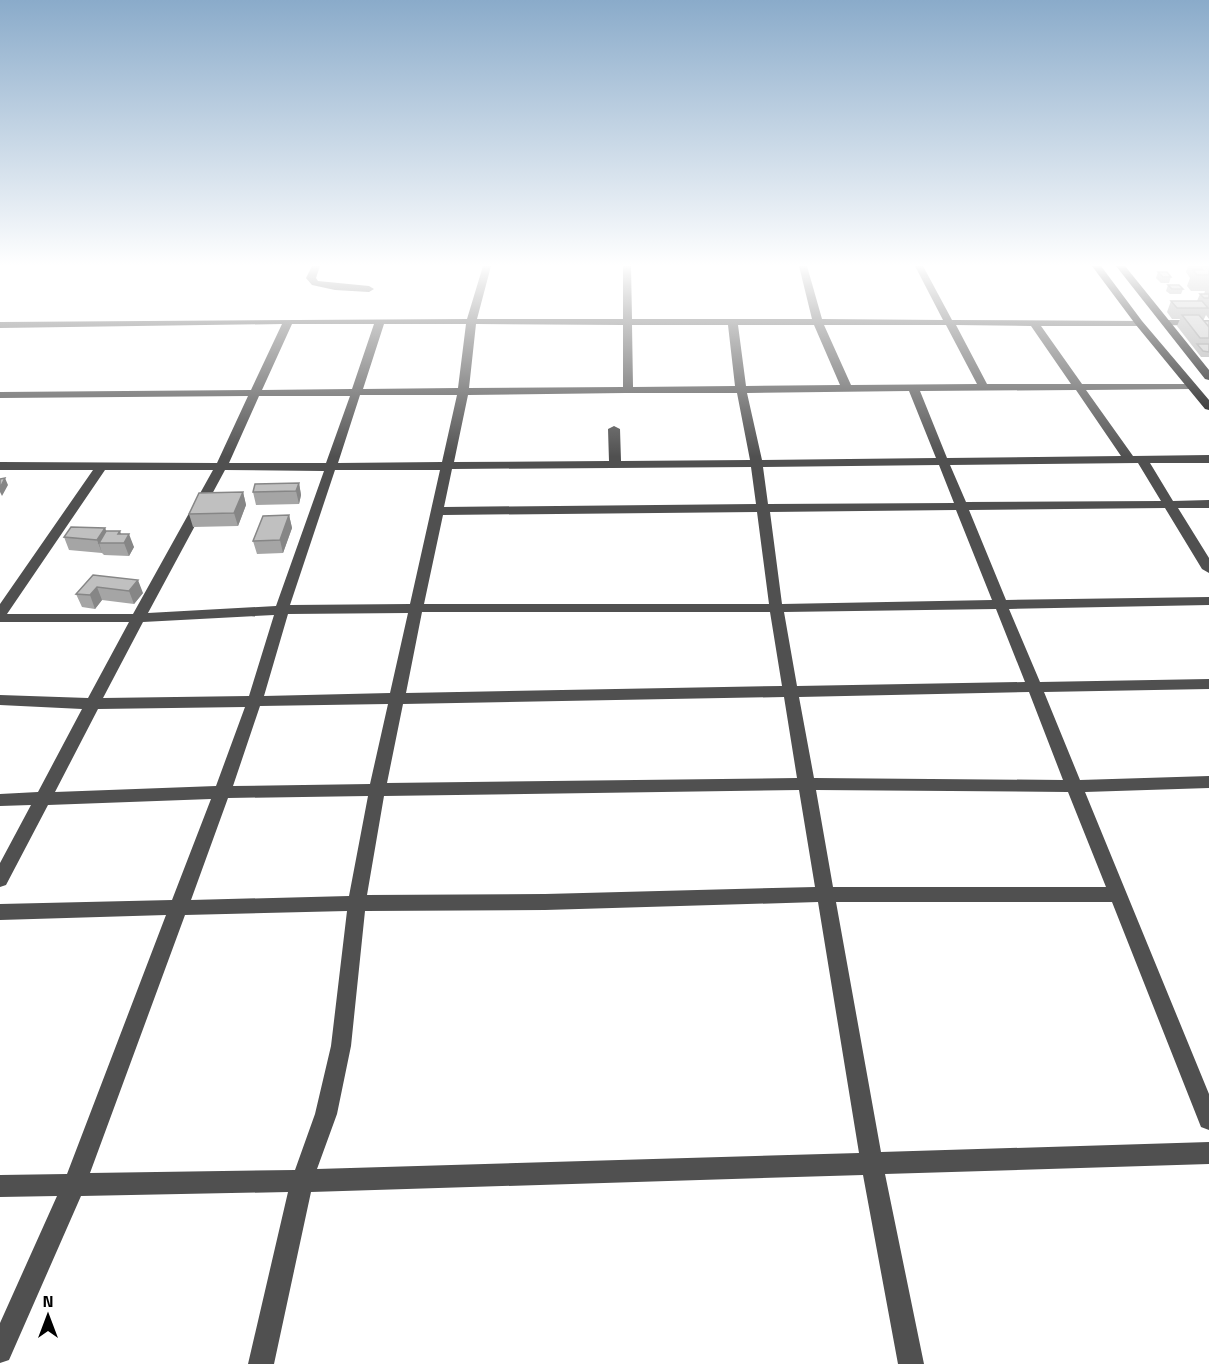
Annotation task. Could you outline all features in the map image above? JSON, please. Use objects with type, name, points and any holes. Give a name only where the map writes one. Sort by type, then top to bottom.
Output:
[{"type":"main road","points":[[1144,330],[1209,407]]},
{"type":"main road","points":[[1172,330],[1209,377]]},
{"type":"main road","points":[[1191,386],[1209,386]]},
{"type":"street","points":[[0,880],[138,618],[221,467],[284,330]]},
{"type":"street","points":[[0,1351],[74,1185],[222,792],[255,700],[282,610],[377,330]]},
{"type":"street","points":[[261,1364],[302,1181],[326,1114],[341,1046],[357,903],[377,791],[463,392],[470,330]]},
{"type":"street","points":[[628,391],[629,330]]},
{"type":"street","points":[[734,330],[741,388],[757,464],[776,608],[872,1163],[911,1364]]},
{"type":"street","points":[[821,330],[846,387]]},
{"type":"street","points":[[953,330],[983,386]]},
{"type":"street","points":[[1039,330],[1169,505],[1209,569]]},
{"type":"street","points":[[0,395],[257,391],[463,392],[1078,385],[1191,386]]},
{"type":"street","points":[[913,387],[1209,1120]]},
{"type":"street","points":[[614,429],[615,465]]},
{"type":"street","points":[[0,466],[330,467],[1209,459]]},
{"type":"street","points":[[0,616],[101,467]]},
{"type":"street","points":[[436,511],[1209,504]]},
{"type":"street","points":[[0,616],[138,618],[282,610],[776,608],[1209,601]]},
{"type":"street","points":[[0,700],[93,704],[791,691],[1036,689],[1209,684]]},
{"type":"street","points":[[0,800],[222,792],[808,784],[1075,786],[1209,782]]},
{"type":"street","points":[[0,912],[357,903],[545,902],[826,894],[1118,895]]},
{"type":"street","points":[[0,1186],[302,1181],[1209,1153]]},
{"type":"building","points":[[1193,330],[1209,330],[1209,338],[1200,338]]},
{"type":"building","points":[[1197,344],[1209,344],[1209,352],[1203,351]]},
{"type":"building","points":[[299,483],[296,491],[253,492],[255,484]]},
{"type":"building","points":[[243,492],[234,513],[189,514],[199,493]]},
{"type":"building","points":[[289,515],[280,540],[253,541],[263,516]]},
{"type":"building","points":[[71,527],[105,528],[97,540],[64,537]]},
{"type":"building","points":[[106,531],[120,531],[118,534],[129,534],[124,543],[99,543]]},
{"type":"building","points":[[93,575],[138,580],[129,591],[97,587],[90,595],[76,594]]}]
